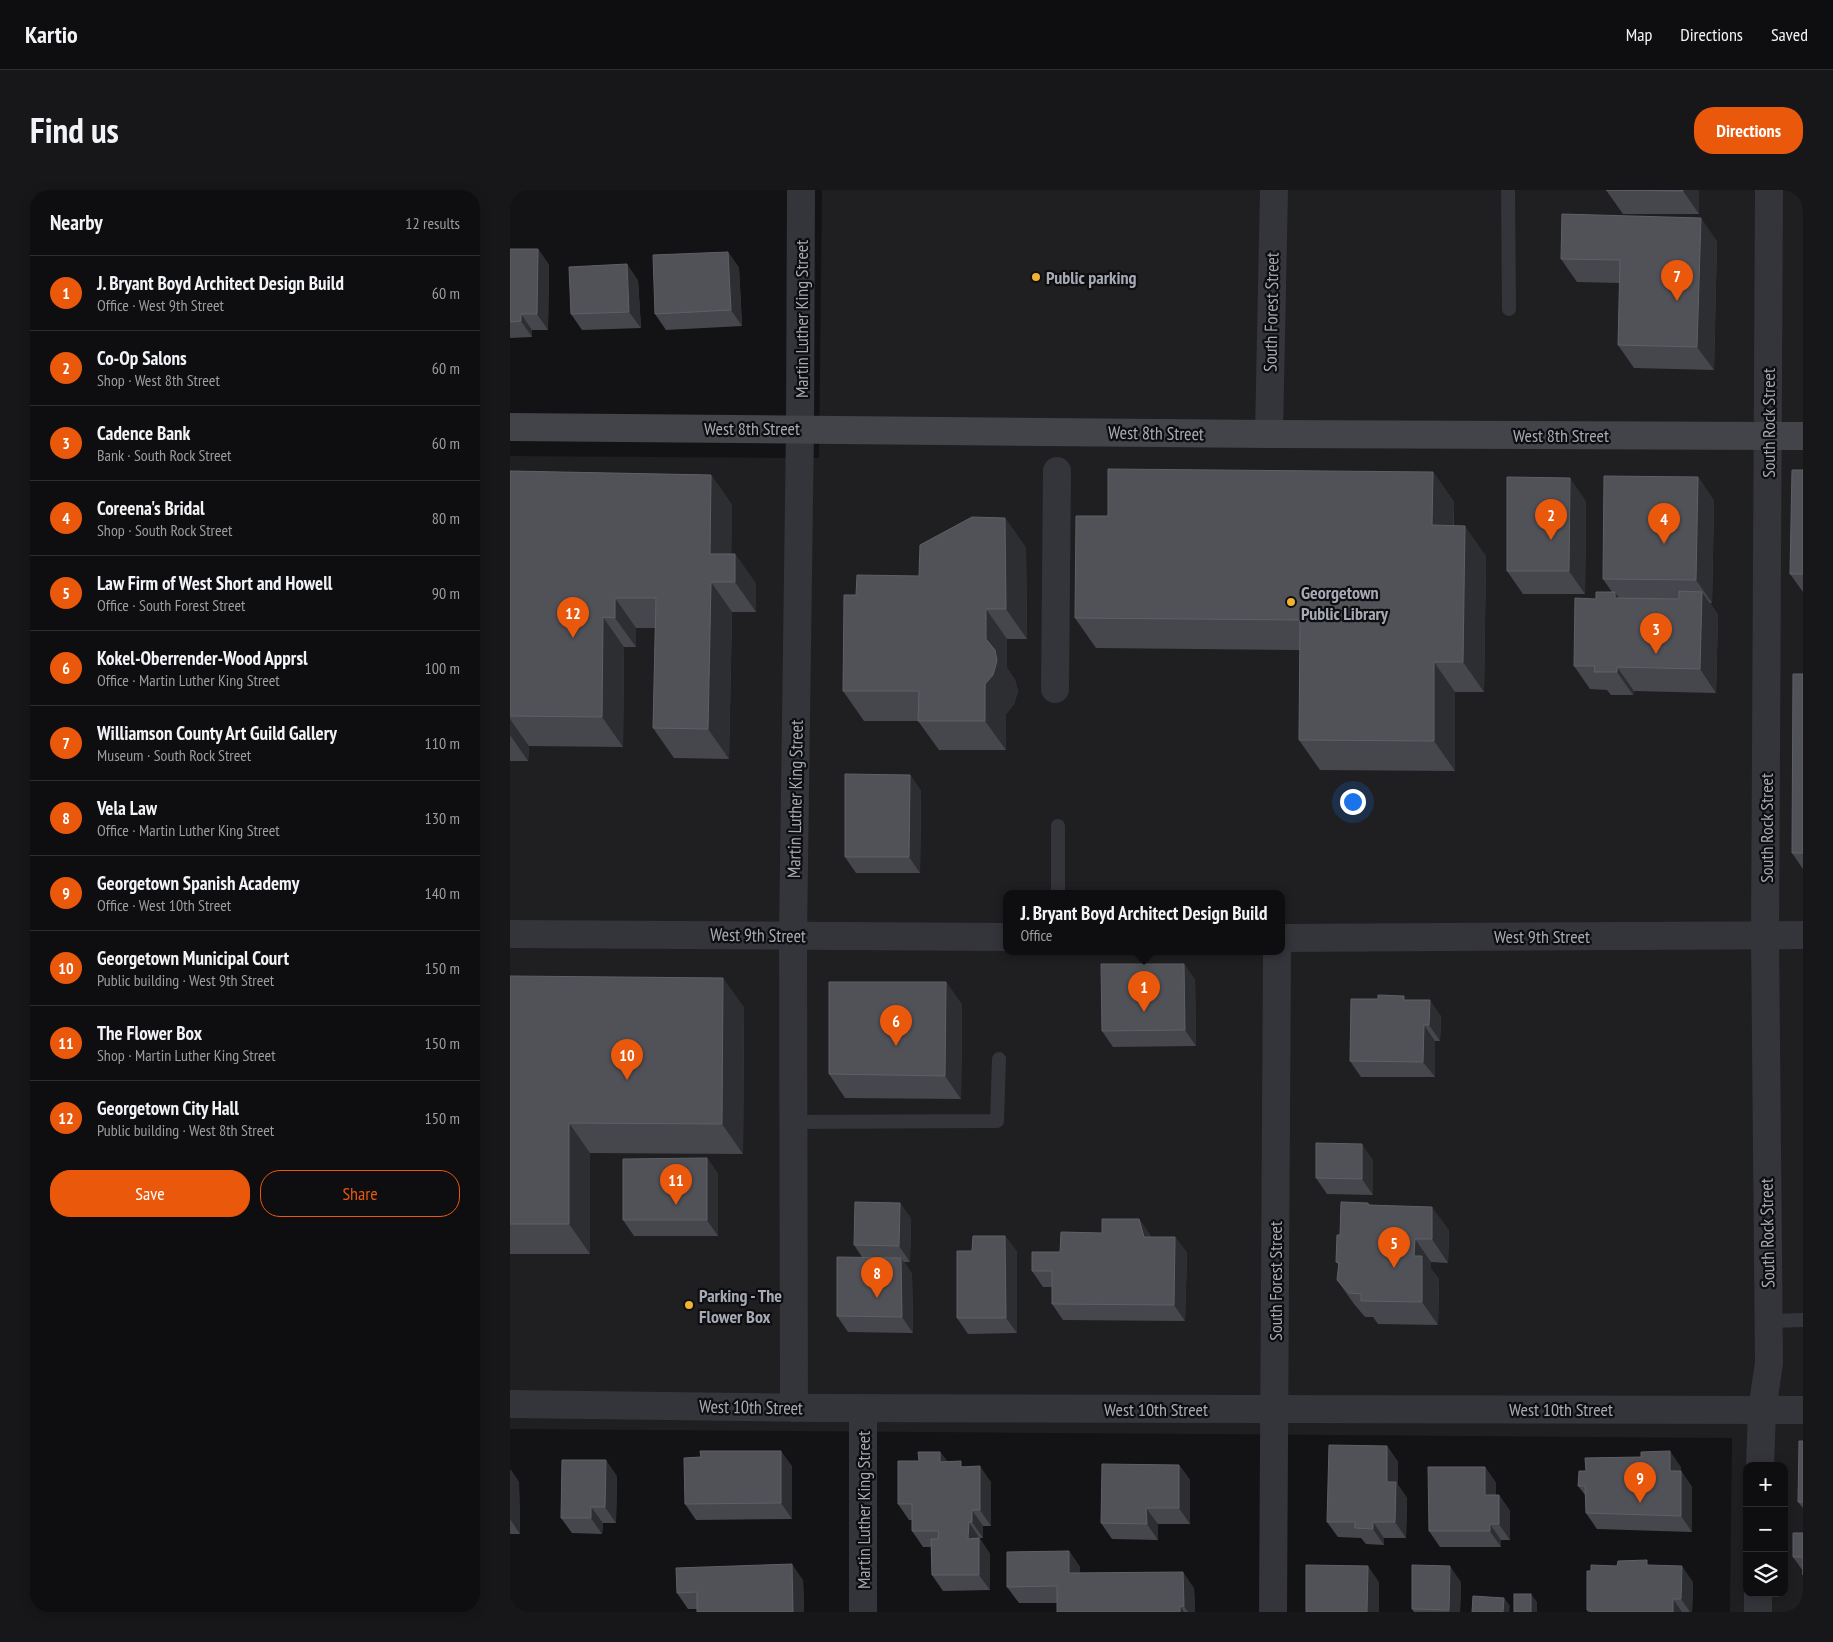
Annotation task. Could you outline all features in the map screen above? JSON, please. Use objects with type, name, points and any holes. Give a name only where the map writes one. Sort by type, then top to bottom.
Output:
[{"type":"street","name":"Martin Luther King Street","points":[[794,1408],[793,936],[800,429],[801,190]]},
{"type":"street","name":"South Forest Street","points":[[1269,434],[1274,190]]},
{"type":"street","name":"South Rock Street","points":[[1760,1462],[1762,1410],[1768,1363],[1765,935],[1768,190]]},
{"type":"street","name":"West 8th Street","points":[[510,427],[1269,434],[1803,436]]},
{"type":"street","points":[[1055,689],[1057,471]]},
{"type":"street","name":"West 9th Street","points":[[510,934],[1003,937]]},
{"type":"street","name":"West 9th Street","points":[[1285,938],[1803,935]]},
{"type":"street","name":"South Forest Street","points":[[1273,1612],[1277,955]]},
{"type":"street","name":"West 10th Street","points":[[510,1404],[863,1409],[1803,1410]]},
{"type":"street","name":"Martin Luther King Street","points":[[862,1612],[863,1409]]},
{"type":"street","points":[[1758,1597],[1758,1612]]},
{"type":"lane","points":[[1508,190],[1509,309]]},
{"type":"lane","points":[[1058,826],[1058,890]]},
{"type":"lane","points":[[793,1122],[997,1121],[999,1059]]},
{"type":"lane","points":[[1768,1321],[1803,1320]]},
{"type":"shaded area","points":[[822,190],[1803,190],[1803,1612],[1730,1612],[1732,1438],[510,1429],[510,456],[819,458]]},
{"type":"building","points":[[1606,190],[1683,190],[1683,191]]},
{"type":"building","points":[[1562,214],[1701,218],[1697,347],[1618,345],[1620,260],[1561,259]]},
{"type":"building","points":[[510,249],[538,249],[537,314],[521,314],[521,321],[510,322]]},
{"type":"building","points":[[728,252],[731,310],[655,314],[653,255]]},
{"type":"building","points":[[627,264],[629,312],[571,314],[569,267]]},
{"type":"building","name":"Georgetown Public Library","points":[[1108,469],[1433,472],[1432,525],[1465,526],[1463,662],[1434,662],[1434,741],[1299,740],[1300,620],[1075,618],[1076,516],[1108,516]]},
{"type":"building","points":[[1792,470],[1803,470],[1803,574],[1790,574]]},
{"type":"building","points":[[510,471],[711,475],[710,554],[735,554],[735,582],[711,582],[708,729],[653,728],[656,598],[615,598],[615,618],[603,617],[602,717],[510,716]]},
{"type":"building","points":[[1604,476],[1698,477],[1696,580],[1603,579]]},
{"type":"building","points":[[1507,477],[1570,478],[1569,571],[1507,571]]},
{"type":"building","points":[[972,517],[1005,518],[1006,609],[986,609],[986,639],[995,650],[997,661],[993,675],[985,684],[985,721],[918,721],[919,691],[843,691],[844,595],[856,595],[857,575],[919,576],[920,545]]},
{"type":"building","points":[[1679,591],[1702,592],[1700,669],[1617,667],[1617,672],[1594,672],[1595,666],[1574,666],[1575,598],[1596,599],[1596,592],[1615,592],[1615,598],[1679,599]]},
{"type":"building","points":[[1793,674],[1803,674],[1803,853],[1792,853]]},
{"type":"building","points":[[845,774],[910,775],[909,857],[845,857]]},
{"type":"building","points":[[1101,964],[1184,964],[1185,1030],[1102,1031]]},
{"type":"building","points":[[510,976],[723,978],[722,1124],[569,1123],[569,1224],[510,1224]]},
{"type":"building","points":[[829,982],[946,982],[945,1076],[829,1074]]},
{"type":"building","points":[[1378,995],[1404,996],[1404,1000],[1430,1000],[1429,1025],[1424,1025],[1423,1062],[1350,1061],[1351,999],[1378,999]]},
{"type":"building","points":[[1316,1143],[1362,1144],[1362,1179],[1316,1178]]},
{"type":"building","points":[[707,1158],[707,1220],[623,1220],[623,1159]]},
{"type":"building","points":[[855,1202],[900,1203],[899,1246],[854,1245]]},
{"type":"building","points":[[1341,1202],[1368,1203],[1368,1205],[1432,1207],[1432,1239],[1415,1239],[1414,1256],[1422,1256],[1422,1302],[1361,1301],[1361,1294],[1349,1293],[1337,1280],[1339,1262],[1336,1262],[1337,1235],[1340,1235]]},
{"type":"building","points":[[1102,1219],[1139,1219],[1144,1237],[1175,1237],[1174,1305],[1052,1304],[1052,1271],[1032,1271],[1032,1252],[1060,1252],[1061,1232],[1102,1233]]},
{"type":"building","points":[[973,1236],[1005,1236],[1006,1318],[957,1318],[957,1251],[972,1251]]},
{"type":"building","points":[[837,1257],[901,1258],[902,1317],[837,1316]]},
{"type":"building","points":[[1799,1441],[1803,1441],[1803,1502],[1798,1502]]},
{"type":"building","points":[[1329,1445],[1387,1446],[1387,1482],[1396,1482],[1395,1522],[1373,1522],[1373,1529],[1355,1528],[1355,1522],[1327,1522]]},
{"type":"building","points":[[700,1451],[781,1451],[781,1503],[685,1504],[684,1458],[701,1457]]},
{"type":"building","points":[[1670,1451],[1670,1471],[1681,1471],[1681,1516],[1586,1513],[1585,1486],[1578,1486],[1579,1471],[1586,1471],[1585,1458],[1641,1457],[1641,1452]]},
{"type":"building","points":[[918,1452],[940,1452],[940,1462],[961,1461],[961,1467],[980,1466],[980,1510],[972,1510],[972,1522],[969,1522],[968,1539],[979,1538],[979,1575],[932,1575],[931,1539],[938,1539],[939,1531],[912,1531],[912,1504],[898,1504],[898,1461],[919,1461]]},
{"type":"building","points":[[562,1460],[606,1460],[605,1507],[591,1507],[591,1518],[561,1518]]},
{"type":"building","points":[[1102,1464],[1179,1465],[1179,1508],[1146,1508],[1147,1524],[1101,1523]]},
{"type":"building","points":[[1428,1467],[1485,1467],[1485,1495],[1499,1495],[1499,1524],[1490,1524],[1490,1531],[1429,1531]]},
{"type":"building","points":[[1793,1533],[1803,1533],[1803,1557],[1793,1557]]},
{"type":"building","points":[[1069,1551],[1069,1573],[1183,1572],[1184,1606],[1180,1606],[1180,1612],[1057,1612],[1057,1586],[1007,1587],[1007,1552]]},
{"type":"building","points":[[1647,1560],[1647,1565],[1682,1566],[1681,1599],[1673,1599],[1673,1612],[1591,1612],[1591,1610],[1587,1610],[1587,1571],[1591,1571],[1591,1565],[1617,1566],[1618,1561]]},
{"type":"building","points":[[792,1564],[793,1612],[697,1612],[697,1592],[677,1593],[676,1568]]},
{"type":"building","points":[[1306,1565],[1368,1566],[1367,1612],[1306,1612]]},
{"type":"building","points":[[1412,1565],[1450,1566],[1449,1610],[1412,1609]]},
{"type":"building","points":[[1514,1594],[1531,1594],[1531,1612],[1514,1612]]},
{"type":"building","points":[[1473,1596],[1504,1598],[1503,1612],[1472,1612]]},
{"type":"place","name":"Public parking","points":[[1036,277]]},
{"type":"place","name":"Williamson County Art Guild Gallery","points":[[1677,301]]},
{"type":"place","name":"Co-Op Salons","points":[[1551,540]]},
{"type":"place","name":"Coreena's Bridal","points":[[1664,544]]},
{"type":"place","name":"Georgetown Public Library","points":[[1291,602]]},
{"type":"place","name":"Georgetown City Hall","points":[[573,638]]},
{"type":"place","name":"Cadence Bank","points":[[1656,654]]},
{"type":"place","name":"J. Bryant Boyd Architect Design Build","points":[[1144,1012]]},
{"type":"place","name":"Kokel-Oberrender-Wood Apprsl","points":[[896,1046]]},
{"type":"place","name":"Georgetown Municipal Court","points":[[627,1080]]},
{"type":"place","name":"The Flower Box","points":[[676,1205]]},
{"type":"place","name":"Law Firm of West Short and Howell","points":[[1394,1268]]},
{"type":"place","name":"Vela Law","points":[[877,1298]]},
{"type":"place","name":"Parking - The Flower Box","points":[[689,1305]]},
{"type":"place","name":"Georgetown Spanish Academy","points":[[1640,1503]]}]
